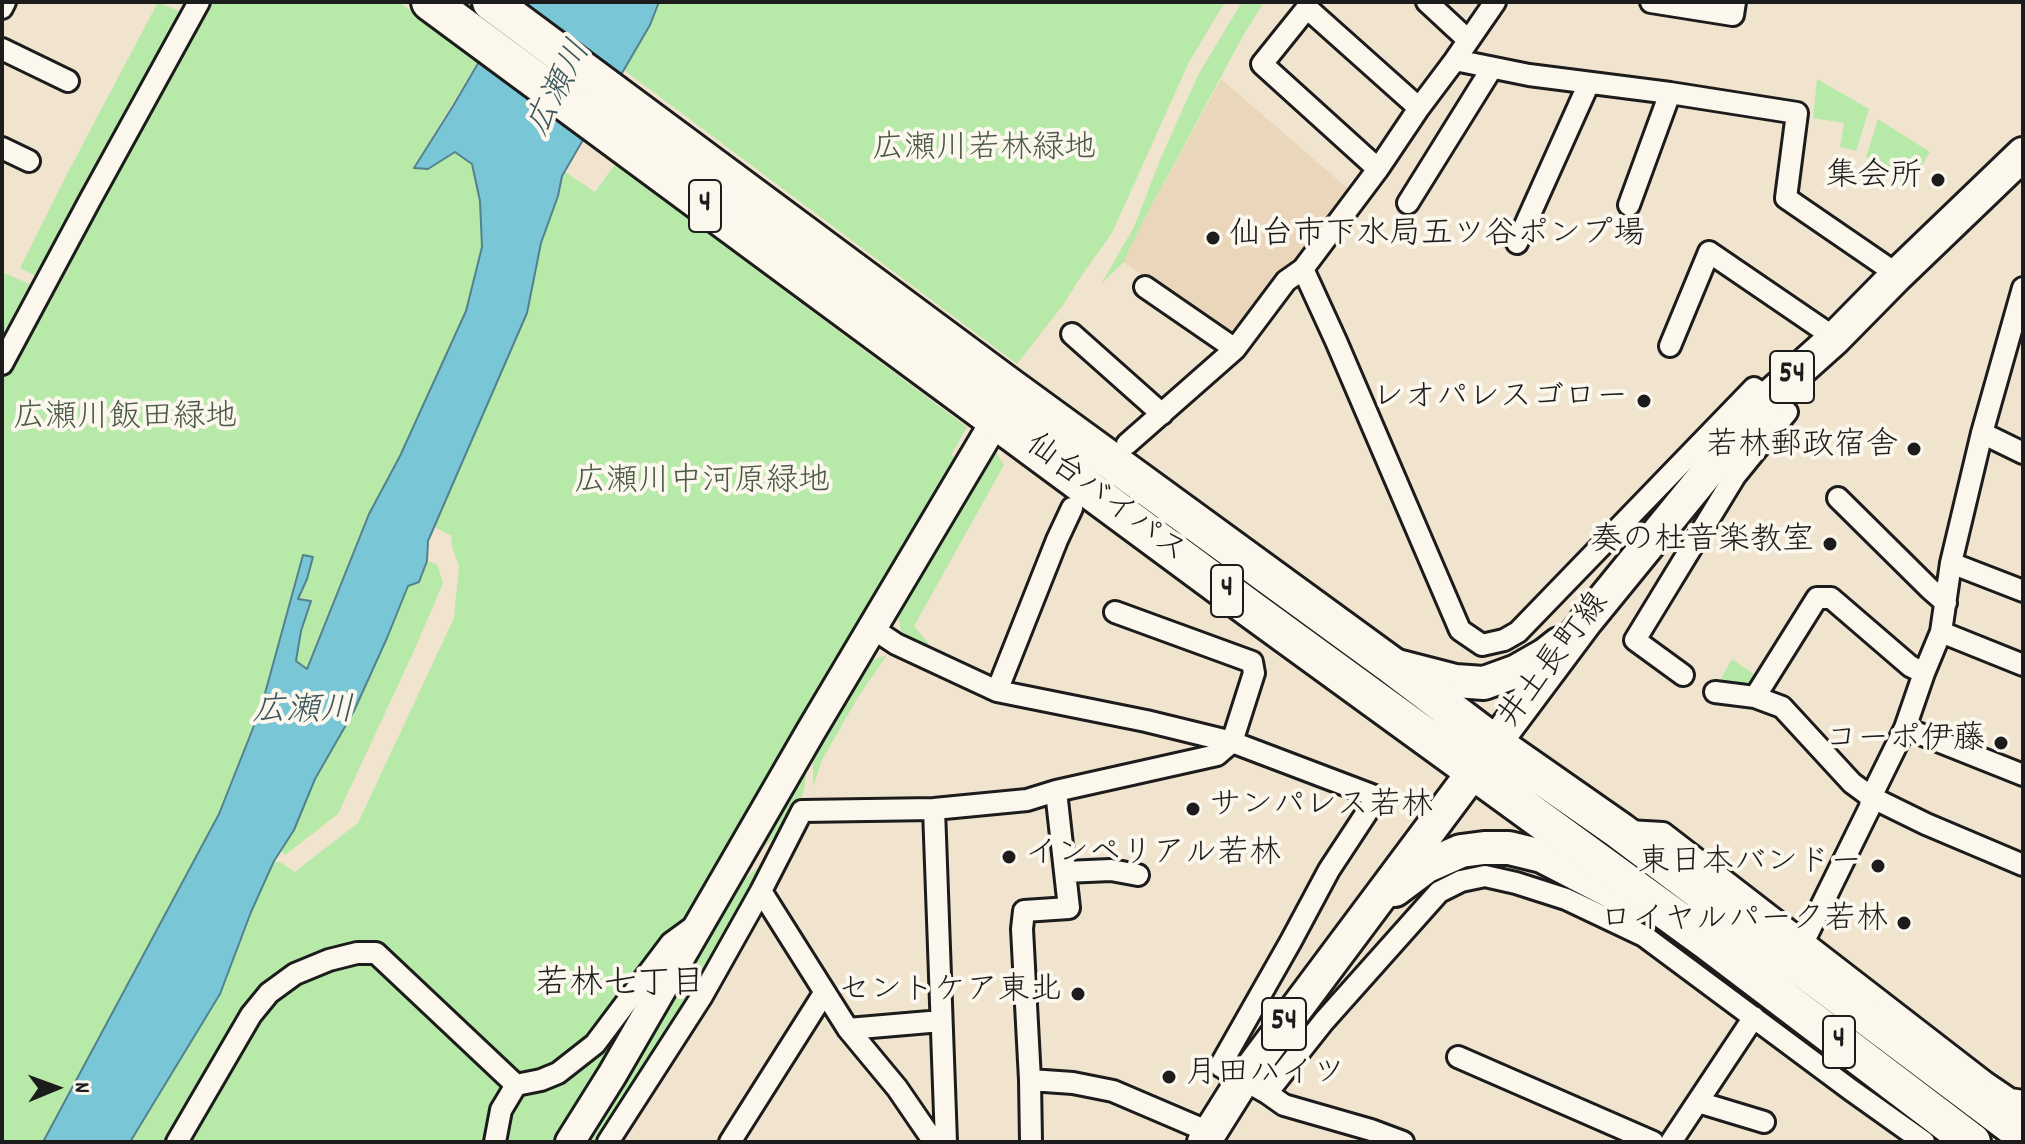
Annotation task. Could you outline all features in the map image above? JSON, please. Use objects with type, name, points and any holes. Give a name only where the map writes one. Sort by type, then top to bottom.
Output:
[{"type":"highway","name":"仙台バイパス","points":[[430,2],[993,403],[1391,665],[1484,757],[1707,941],[1972,1142]]},
{"type":"highway","name":"仙台バイパス","points":[[491,2],[1252,610],[1484,757],[1620,831],[2023,1134]]},
{"type":"main road","name":"井土長町線","points":[[1206,1137],[1255,1086],[1370,909],[1586,621],[1768,398],[1835,338],[2023,154]]},
{"type":"main road","points":[[1391,665],[1455,681],[1484,683],[1517,671],[1545,655],[1586,621]]},
{"type":"main road","points":[[1370,909],[1427,866],[1461,851],[1509,848],[1542,856],[1707,941]]},
{"type":"street","points":[[2,8],[5,2]]},
{"type":"street","points":[[2,364],[199,2]]},
{"type":"street","points":[[1427,2],[1468,40]]},
{"type":"street","points":[[1127,444],[1235,349],[1286,281],[1303,269],[1378,169],[1495,2]]},
{"type":"street","points":[[1651,2],[1733,15],[1735,2]]},
{"type":"street","points":[[1378,169],[1262,64],[1307,8],[1419,108]]},
{"type":"street","points":[[2,49],[68,81]]},
{"type":"street","points":[[1455,60],[1797,113],[1786,198],[1896,276]]},
{"type":"street","points":[[1408,203],[1492,68]]},
{"type":"street","points":[[1517,243],[1589,83]]},
{"type":"street","points":[[1629,205],[1670,93]]},
{"type":"street","points":[[2,148],[29,161]]},
{"type":"street","points":[[1670,346],[1709,252],[1835,338]]},
{"type":"street","points":[[1303,269],[1460,630],[1482,645],[1504,640],[1518,632],[1754,388],[1787,412],[1735,476],[1635,640],[1683,675]]},
{"type":"street","points":[[1145,287],[1235,349]]},
{"type":"street","points":[[1803,943],[1870,807],[1871,797],[1905,728],[1941,632],[1951,563],[1982,433],[2016,333],[2023,288]]},
{"type":"street","points":[[1072,334],[1162,414]]},
{"type":"street","points":[[570,1142],[872,628],[993,403]]},
{"type":"street","points":[[1982,433],[2023,453]]},
{"type":"street","points":[[1838,498],[1946,603]]},
{"type":"street","points":[[997,691],[1072,508]]},
{"type":"street","points":[[1622,524],[1647,546]]},
{"type":"street","points":[[1951,563],[2023,591]]},
{"type":"street","points":[[1755,697],[1817,598],[1831,598],[1910,666],[1924,673]]},
{"type":"street","points":[[608,1142],[685,1023],[761,891],[802,811],[934,809],[1027,800],[1217,755],[1232,742],[1254,673],[1252,662],[1115,612]]},
{"type":"street","points":[[872,628],[896,644],[997,691],[1232,742],[1377,797],[1329,870],[1220,1066],[1284,1105],[1403,1142]]},
{"type":"street","points":[[1941,632],[2023,665]]},
{"type":"street","points":[[1715,692],[1755,697],[1782,707],[1852,783],[1871,797],[2023,865]]},
{"type":"street","points":[[1905,728],[2023,775]]},
{"type":"street","points":[[1031,1142],[1022,929],[1024,911],[1069,908],[1056,791]]},
{"type":"street","points":[[934,809],[946,1142]]},
{"type":"street","points":[[1620,831],[1663,833],[1985,1082],[2010,1099],[2023,1101]]},
{"type":"street","points":[[1065,872],[1111,870],[1138,875]]},
{"type":"street","points":[[1255,1086],[1324,1021],[1439,892],[1461,881],[1485,876],[1552,894],[1644,936],[1924,1142]]},
{"type":"street","points":[[761,891],[848,1029],[897,1088],[934,1142]]},
{"type":"street","points":[[495,1142],[501,1110],[516,1085],[558,1073],[595,1044],[671,943],[702,920]]},
{"type":"street","points":[[177,1142],[251,1015],[269,993],[295,974],[357,953],[376,953],[516,1085]]},
{"type":"street","points":[[730,1142],[821,998],[827,996]]},
{"type":"street","points":[[1671,1142],[1754,1017]]},
{"type":"street","points":[[848,1029],[941,1021]]},
{"type":"street","points":[[1458,1057],[1653,1142]]},
{"type":"street","points":[[1030,1080],[1073,1083],[1113,1091],[1206,1137]]},
{"type":"street","points":[[1698,1102],[1764,1122]]},
{"type":"shaded area","points":[[1221,79],[1352,192],[1234,342],[1124,262]]},
{"type":"green space","points":[[158,2],[183,13],[38,277],[20,268]]},
{"type":"green space","name":"広瀬川飯田緑地","points":[[213,2],[399,2],[478,61],[414,167],[428,168],[455,152],[472,164],[480,201],[482,247],[466,311],[400,456],[369,514],[307,670],[296,661],[301,631],[311,601],[298,600],[312,557],[302,556],[261,708],[219,814],[43,1142],[2,1142],[2,379],[59,271],[66,273],[70,266],[64,263],[173,66]]},
{"type":"green space","name":"広瀬川若林緑地","points":[[659,2],[1225,2],[1189,62],[1112,233],[1063,305],[1017,364],[624,70],[650,25]]},
{"type":"green space","points":[[1242,2],[1264,2],[1244,34],[1124,262],[1101,284],[1134,227],[1198,75]]},
{"type":"green space","points":[[1817,79],[1869,109],[1856,151],[1840,147],[1844,123],[1813,118]]},
{"type":"green space","points":[[1878,119],[1930,152],[1909,187],[1866,157]]},
{"type":"green space","name":"広瀬川中河原緑地","points":[[615,164],[967,427],[951,455],[959,460],[908,544],[903,542],[899,550],[903,552],[865,622],[849,640],[560,1142],[130,1142],[220,994],[274,861],[296,873],[358,823],[454,618],[459,566],[451,544],[452,536],[434,527],[558,197],[562,176],[564,171],[595,192]]},
{"type":"green space","points":[[4,273],[37,287],[20,318],[11,323],[2,339],[2,278]]},
{"type":"green space","points":[[984,450],[995,451],[1004,465],[914,626],[929,644],[925,650],[916,646],[901,630],[895,604]]},
{"type":"green space","points":[[427,561],[437,564],[443,583],[338,814],[285,855],[280,850],[294,830],[315,779],[354,711],[408,585],[419,582]]},
{"type":"green space","points":[[887,655],[858,697],[822,760],[813,787],[813,760],[818,737],[864,663]]},
{"type":"green space","points":[[1732,659],[1758,677],[1747,691],[1719,682]]},
{"type":"green space","points":[[810,745],[804,790],[798,808],[733,880]]},
{"type":"green space","points":[[779,842],[721,951],[601,1142],[579,1142],[725,899]]},
{"type":"water","name":"広瀬川","points":[[514,2],[659,2],[650,25],[562,176],[541,243],[527,313],[428,541],[427,561],[419,582],[408,586],[354,711],[315,779],[294,830],[274,861],[220,994],[130,1142],[43,1142],[219,814],[261,708],[303,555],[313,557],[298,599],[311,601],[301,631],[296,661],[307,669],[369,514],[400,456],[466,311],[482,247],[480,201],[472,164],[455,152],[428,169],[414,168]]},
{"type":"place","name":"集会所","points":[[1938,180]]},
{"type":"place","name":"仙台市下水局五ツ谷ポンプ場","points":[[1213,238]]},
{"type":"place","name":"レオパレスゴロー","points":[[1644,401]]},
{"type":"place","name":"若林郵政宿舎","points":[[1914,449]]},
{"type":"place","name":"奏の杜音楽教室","points":[[1830,544]]},
{"type":"place","name":"コーポ伊藤","points":[[2001,743]]},
{"type":"place","name":"サンパレス若林","points":[[1193,809]]},
{"type":"place","name":"インペリアル若林","points":[[1009,857]]},
{"type":"place","name":"東日本バンドー","points":[[1878,866]]},
{"type":"place","name":"ロイヤルパーク若林","points":[[1904,923]]},
{"type":"place","name":"セントケア東北","points":[[1078,994]]},
{"type":"place","name":"月田ハイツ","points":[[1169,1077]]},
{"type":"district","name":"若林七丁目","points":[[620,987]]}]
